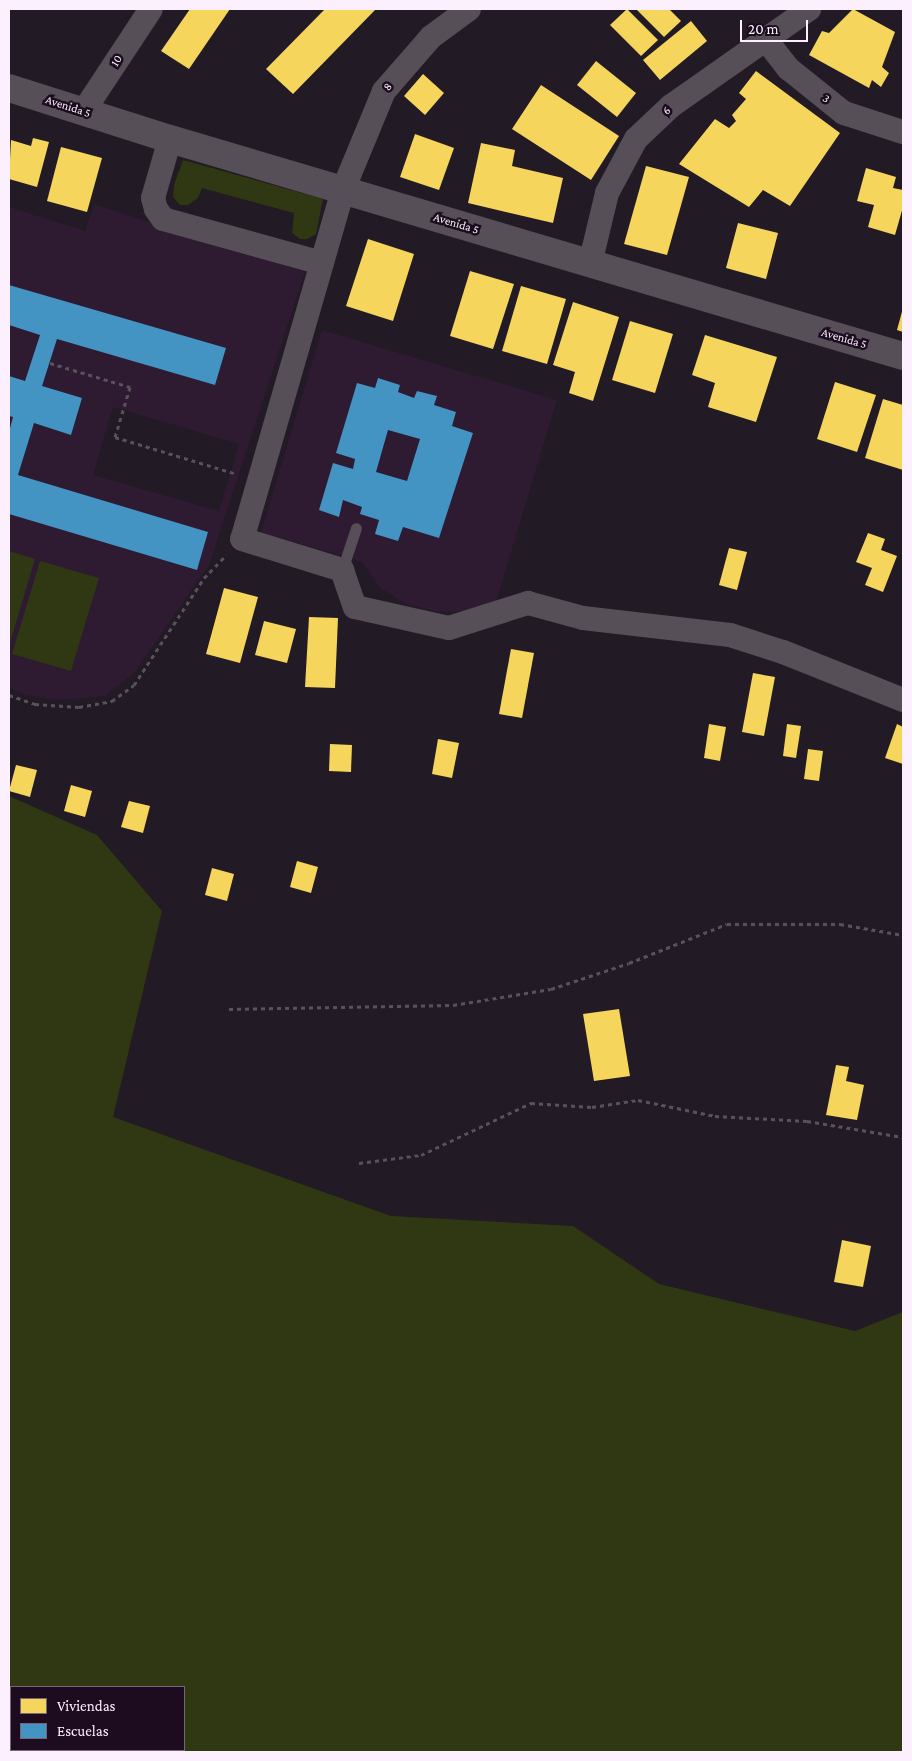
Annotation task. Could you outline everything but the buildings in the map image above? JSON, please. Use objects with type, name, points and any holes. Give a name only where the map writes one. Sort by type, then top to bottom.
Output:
[{"type":"street","name":"10","points":[[83,112],[151,9]]},
{"type":"street","name":"8","points":[[242,539],[343,190],[384,91],[431,37],[469,9]]},
{"type":"street","name":"6","points":[[590,264],[607,193],[636,139],[671,106],[809,9]]},
{"type":"street","name":"3","points":[[766,40],[789,70],[844,113],[903,132]]},
{"type":"street","name":"Avenida 5","points":[[9,88],[343,190],[903,356]]},
{"type":"street","points":[[170,138],[153,198],[156,209],[163,219],[322,263]]},
{"type":"street","points":[[242,539],[342,570],[356,607],[449,628],[528,603],[583,618],[730,635],[782,652],[903,700]]},
{"type":"lane","points":[[342,570],[356,528]]},
{"type":"path","points":[[50,363],[130,387],[115,437],[260,481]]},
{"type":"path","points":[[9,696],[35,704],[79,707],[112,701],[134,685],[204,578],[242,539]]},
{"type":"path","points":[[229,1009],[453,1005],[551,989],[629,963],[728,924],[840,924],[903,935]]},
{"type":"path","points":[[359,1163],[421,1155],[531,1103],[592,1107],[638,1100],[715,1116],[806,1121],[903,1137]]},
{"type":"shaded area","points":[[94,204],[305,272],[209,565],[135,672],[105,696],[61,700],[25,695],[9,687],[9,207],[85,231]],"holes":[[[113,407],[239,444],[219,511],[93,475]]]},
{"type":"shaded area","points":[[322,330],[557,400],[496,602],[473,611],[438,612],[406,604],[378,586],[362,562],[261,532]]},
{"type":"green space","points":[[183,160],[323,199],[316,234],[307,239],[300,239],[292,233],[294,213],[202,188],[198,198],[188,205],[180,205],[173,197],[174,185]]},
{"type":"green space","points":[[9,551],[35,559],[9,646]]},
{"type":"green space","points":[[40,561],[99,578],[71,671],[12,654]]},
{"type":"green space","points":[[9,796],[97,835],[162,911],[113,1117],[391,1216],[573,1226],[659,1284],[855,1331],[903,1312],[903,1752],[9,1752]]}]
